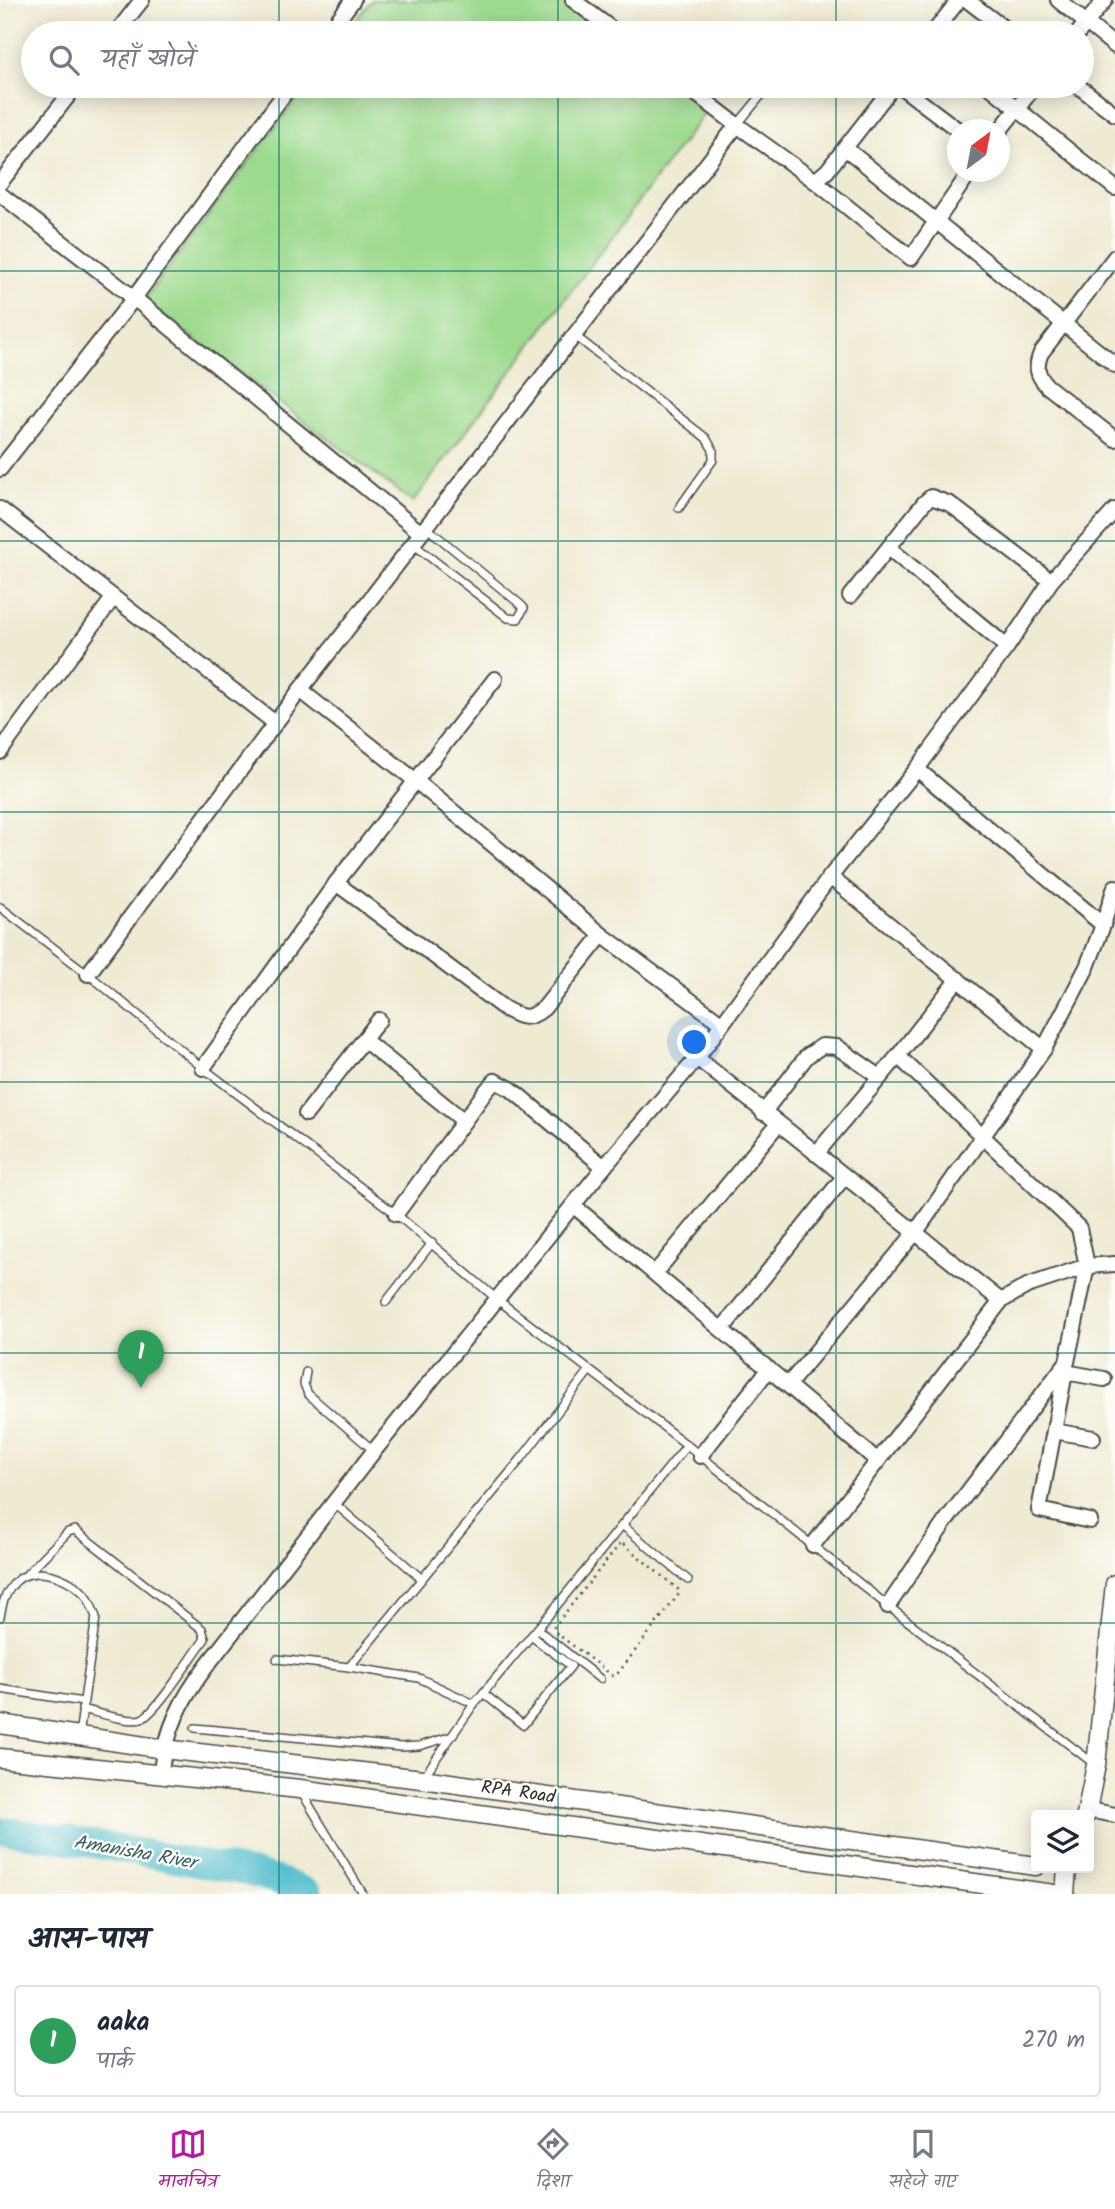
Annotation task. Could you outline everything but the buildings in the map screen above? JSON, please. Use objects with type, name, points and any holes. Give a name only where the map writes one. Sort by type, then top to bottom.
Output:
[{"type":"street","points":[[125,21],[142,0]]},
{"type":"street","points":[[337,21],[353,0]]},
{"type":"street","points":[[573,0],[601,21]]},
{"type":"street","points":[[942,21],[959,0]]},
{"type":"street","points":[[967,0],[994,21]]},
{"type":"street","points":[[1058,0],[1076,21]]},
{"type":"street","points":[[1088,21],[1105,0]]},
{"type":"street","points":[[1094,35],[1115,46]]},
{"type":"street","points":[[0,183],[67,98]]},
{"type":"street","points":[[0,469],[134,298],[281,98]]},
{"type":"street","points":[[702,98],[815,181],[911,258],[963,182]]},
{"type":"street","points":[[815,181],[827,171],[884,98]]},
{"type":"street","points":[[916,98],[947,122]]},
{"type":"street","points":[[1004,98],[1115,188]]},
{"type":"street","points":[[1008,119],[1025,98]]},
{"type":"street","points":[[1094,98],[1115,114]]},
{"type":"street","points":[[88,974],[419,534],[737,124]]},
{"type":"street","points":[[845,148],[1115,365]]},
{"type":"street","points":[[0,194],[134,298],[419,534]]},
{"type":"street","points":[[1115,257],[1041,353],[1036,364],[1039,377],[1046,386],[1115,439]]},
{"type":"street","points":[[850,596],[931,497],[950,504],[1051,581]]},
{"type":"street","points":[[0,509],[275,723]]},
{"type":"street","points":[[160,1775],[164,1749],[188,1691],[374,1451],[604,1167],[697,1058],[830,877],[917,769],[1007,647],[1051,581],[1115,510]]},
{"type":"street","points":[[889,548],[1007,647]]},
{"type":"street","points":[[0,752],[114,598]]},
{"type":"street","points":[[203,1068],[336,883],[495,679]]},
{"type":"street","points":[[300,690],[416,781],[602,935],[721,1023]]},
{"type":"street","points":[[917,769],[1103,925]]},
{"type":"street","points":[[830,877],[1045,1049]]},
{"type":"street","points":[[336,883],[505,1009],[520,1017],[534,1016],[544,1008],[602,935]]},
{"type":"street","points":[[788,1385],[915,1233],[1045,1049],[1087,967],[1115,887]]},
{"type":"street","points":[[816,1154],[958,979]]},
{"type":"street","points":[[306,1114],[379,1020]]},
{"type":"street","points":[[364,1040],[464,1121]]},
{"type":"street","points":[[763,1112],[807,1056],[822,1045],[837,1047],[880,1077]]},
{"type":"street","points":[[898,1056],[1079,1228],[1087,1266],[1039,1510],[1090,1521]]},
{"type":"street","points":[[697,1058],[1001,1301]]},
{"type":"street","points":[[396,1214],[495,1081],[511,1089],[604,1167]]},
{"type":"street","points":[[655,1273],[778,1124]]},
{"type":"street","points":[[722,1329],[844,1177]]},
{"type":"street","points":[[574,1206],[878,1461]]},
{"type":"street","points":[[813,1545],[1001,1301],[1027,1286],[1087,1266],[1115,1264]]},
{"type":"street","points":[[1066,1367],[1104,1379]]},
{"type":"street","points":[[888,1606],[945,1522],[1066,1367]]},
{"type":"street","points":[[701,1456],[769,1369]]},
{"type":"street","points":[[1054,1431],[1093,1438]]},
{"type":"street","points":[[1087,1810],[1109,1688],[1115,1584]]},
{"type":"street","name":"RPA Road","points":[[0,1724],[164,1749],[422,1779],[1031,1865]]},
{"type":"street","points":[[0,1758],[300,1789],[1054,1894]]},
{"type":"street","points":[[1094,1813],[1115,1815]]},
{"type":"street","points":[[865,1868],[868,1842]]},
{"type":"street","points":[[1062,1873],[1065,1894]]},
{"type":"lane","points":[[737,124],[759,98]]},
{"type":"lane","points":[[574,335],[706,438],[713,450],[713,460],[679,508]]},
{"type":"lane","points":[[419,534],[520,604],[524,608],[518,619],[508,618],[419,534]]},
{"type":"lane","points":[[0,907],[88,974],[203,1068],[396,1214],[498,1300],[687,1445],[888,1606],[1096,1765]]},
{"type":"lane","points":[[386,1302],[432,1243]]},
{"type":"lane","points":[[349,1667],[521,1459],[589,1371]]},
{"type":"lane","points":[[306,1372],[304,1384],[308,1394],[374,1451]]},
{"type":"lane","points":[[422,1779],[474,1704],[687,1445]]},
{"type":"lane","points":[[333,1503],[422,1579]]},
{"type":"lane","points":[[622,1525],[688,1580]]},
{"type":"lane","points":[[0,1617],[2,1603],[12,1585],[27,1574],[68,1532],[75,1530],[202,1629],[205,1639],[155,1707],[142,1718],[131,1720],[83,1706],[0,1689]]},
{"type":"lane","points":[[27,1574],[47,1574],[63,1578],[77,1586],[89,1599],[96,1618],[79,1736]]},
{"type":"lane","points":[[537,1629],[573,1663]]},
{"type":"lane","points":[[531,1636],[600,1679]]},
{"type":"lane","points":[[277,1659],[419,1678],[474,1704]]},
{"type":"lane","points":[[483,1693],[523,1725],[573,1663]]},
{"type":"lane","points":[[195,1728],[401,1747],[419,1746],[449,1737]]},
{"type":"lane","points":[[300,1789],[363,1894]]},
{"type":"path","points":[[623,1544],[657,1571],[679,1590],[679,1594],[613,1676],[555,1632],[554,1627],[619,1545],[623,1544]]},
{"type":"green space","points":[[372,0],[578,0],[606,21],[355,21]]},
{"type":"green space","points":[[297,98],[708,98],[713,102],[413,502],[143,301]]},
{"type":"waterway","name":"Amanisha River","points":[[0,1830],[239,1871],[284,1882],[309,1894]]},
{"type":"place","name":"aaka","points":[[141,1388]]}]
